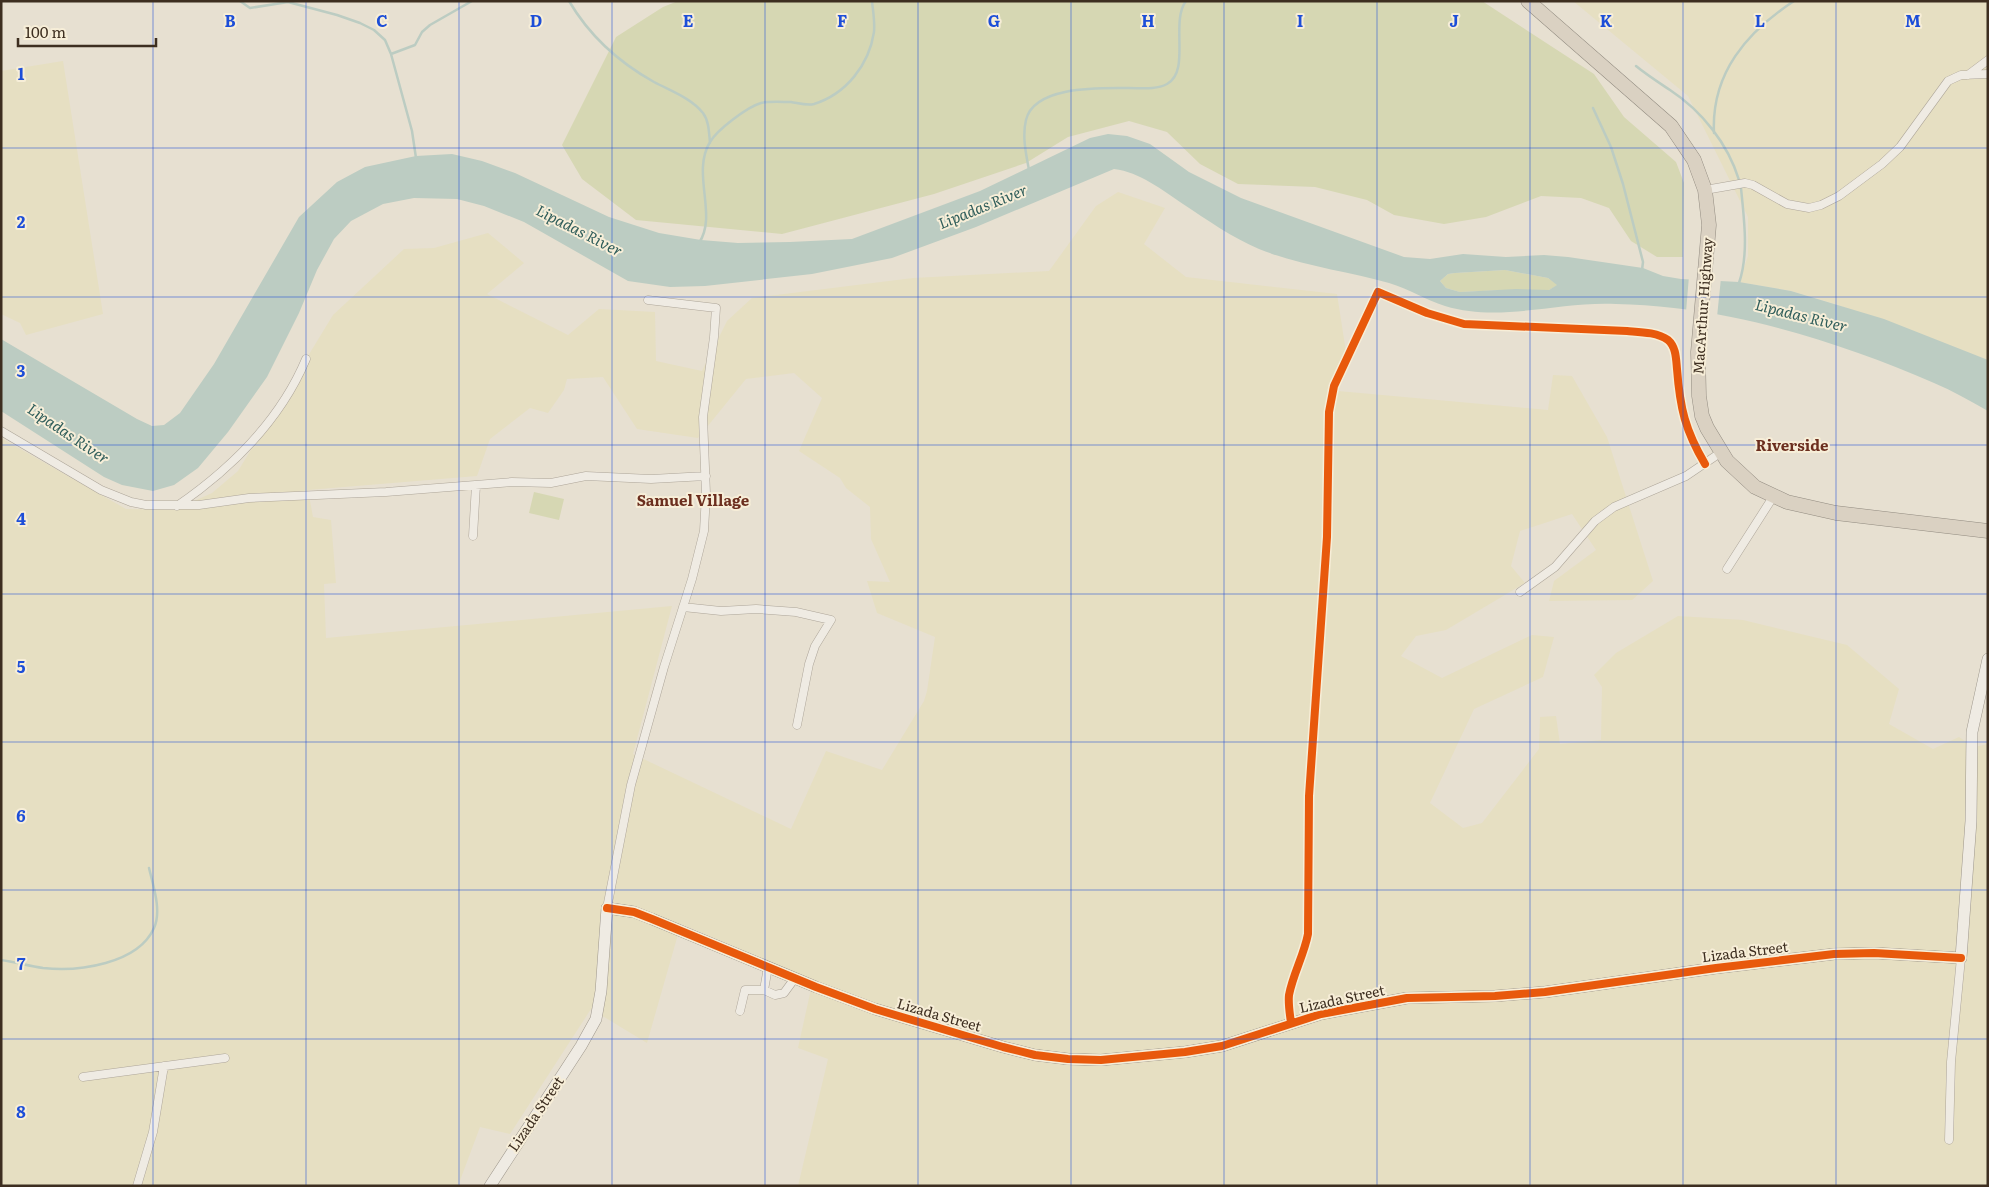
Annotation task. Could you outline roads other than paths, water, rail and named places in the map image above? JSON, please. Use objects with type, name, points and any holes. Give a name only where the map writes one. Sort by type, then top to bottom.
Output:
[{"type":"highway","name":"MacArthur Highway","points":[[1528,1],[1671,126],[1694,160],[1705,190],[1709,225],[1698,352],[1699,396],[1702,416],[1720,452],[1740,475],[1755,488],[1787,502],[1836,513],[1988,531]]},
{"type":"street","points":[[1968,75],[1988,60]]},
{"type":"street","points":[[1705,190],[1745,183],[1754,185],[1787,204],[1809,208],[1821,205],[1838,196],[1882,164],[1900,147],[1948,81],[1954,77],[1988,74]]},
{"type":"street","points":[[1291,1023],[1289,997],[1293,980],[1305,950],[1308,934],[1309,796],[1327,536],[1329,412],[1334,386],[1378,292],[1427,313],[1464,324],[1626,331],[1645,333],[1666,339],[1672,345],[1675,353],[1679,398],[1683,418],[1692,442],[1705,464]]},
{"type":"street","points":[[607,908],[631,785],[704,531],[706,476],[703,417],[716,308],[648,300]]},
{"type":"street","points":[[177,506],[232,462],[264,430],[291,391],[306,359]]},
{"type":"street","points":[[1,431],[102,490],[131,502],[146,505],[209,504],[249,498],[476,486],[512,482],[551,483],[586,476],[651,479],[706,476]]},
{"type":"street","points":[[1520,592],[1555,567],[1595,521],[1614,506],[1686,476],[1720,452]]},
{"type":"street","points":[[473,536],[476,486]]},
{"type":"street","points":[[1728,569],[1772,497]]},
{"type":"street","points":[[683,607],[721,611],[756,608],[796,612],[831,620],[816,646],[809,664],[797,724]]},
{"type":"street","points":[[1949,1140],[1951,1062],[1971,821],[1972,732],[1988,659]]},
{"type":"street","name":"Lizada Street","points":[[490,1186],[581,1046],[596,1019],[601,991],[607,908],[634,912],[875,1009],[1003,1047],[1035,1055],[1068,1059],[1101,1060],[1185,1052],[1222,1046],[1320,1014],[1407,998],[1494,996],[1545,992],[1716,968],[1834,954],[1874,953],[1961,958]]},
{"type":"street","points":[[764,990],[768,967]]},
{"type":"street","points":[[740,1011],[744,990],[764,990],[775,995],[784,993],[795,978]]},
{"type":"street","points":[[83,1077],[225,1058]]},
{"type":"street","points":[[136,1186],[153,1132],[164,1066]]},
{"type":"water","name":"Lipadas River","points":[[1108,134],[1127,136],[1150,144],[1189,172],[1241,198],[1404,257],[1430,259],[1463,254],[1506,257],[1544,255],[1568,257],[1643,268],[1663,276],[1681,279],[1739,282],[1791,291],[1884,319],[1988,360],[1988,411],[1941,386],[1860,354],[1783,329],[1717,314],[1645,305],[1616,304],[1573,305],[1509,312],[1466,311],[1445,306],[1389,283],[1291,260],[1259,249],[1220,228],[1150,182],[1133,174],[1114,169],[976,227],[892,258],[812,274],[705,286],[670,287],[628,281],[524,222],[484,206],[457,199],[414,198],[383,204],[351,221],[334,239],[317,270],[299,313],[267,377],[228,432],[198,468],[174,485],[153,491],[122,485],[104,477],[1,411],[1,339],[137,419],[152,426],[164,425],[180,413],[214,364],[299,217],[337,182],[365,167],[416,156],[452,154],[482,161],[515,173],[609,217],[659,233],[701,240],[738,243],[790,242],[852,239],[980,191],[1090,138]],"holes":[[[1505,270],[1548,278],[1557,285],[1549,290],[1516,289],[1460,292],[1446,288],[1440,281],[1448,274]]]},
{"type":"waterway","points":[[240,1],[250,8],[288,2],[337,15],[374,30],[385,40],[391,54],[412,131],[416,158]]},
{"type":"waterway","points":[[391,54],[415,45],[422,32],[430,25],[472,1]]},
{"type":"waterway","points":[[569,1],[596,37],[617,57],[654,82],[693,103],[703,113],[708,127],[710,143]]},
{"type":"waterway","points":[[699,243],[704,232],[706,220],[703,167],[705,154],[710,142],[726,125],[755,105],[772,102],[814,104],[826,99],[846,86],[861,67],[871,44],[874,32],[872,1]]},
{"type":"waterway","points":[[1029,170],[1024,132],[1026,120],[1032,109],[1042,100],[1055,94],[1087,89],[1158,87],[1167,84],[1174,78],[1178,68],[1180,21],[1186,1]]},
{"type":"waterway","points":[[1714,133],[1715,111],[1719,91],[1735,56],[1761,26],[1794,1]]},
{"type":"waterway","points":[[1636,66],[1682,98],[1703,118],[1721,141],[1739,180]]},
{"type":"waterway","points":[[1593,108],[1611,147],[1623,184],[1643,262],[1642,270]]},
{"type":"waterway","points":[[1739,283],[1745,248],[1741,188]]},
{"type":"waterway","points":[[1,960],[43,968],[73,969],[106,963],[121,958],[135,950],[146,940],[156,921],[156,898],[149,868]]},
{"type":"district","name":"Riverside","points":[[1792,446]]},
{"type":"district","name":"Samuel Village","points":[[693,501]]}]
